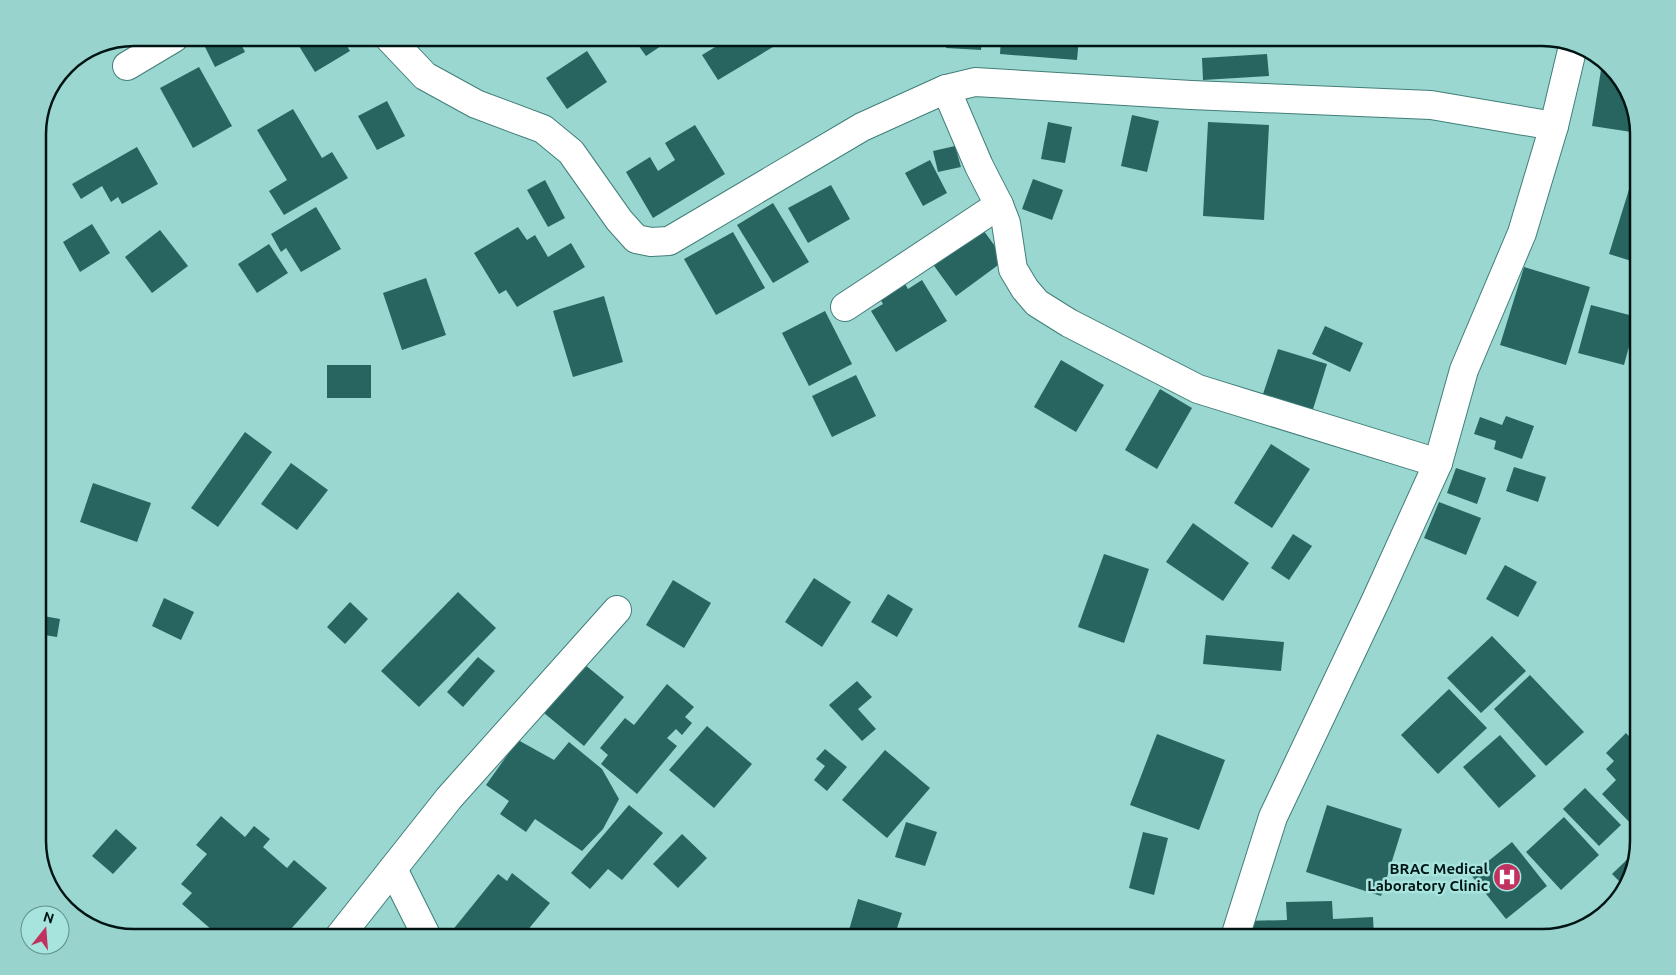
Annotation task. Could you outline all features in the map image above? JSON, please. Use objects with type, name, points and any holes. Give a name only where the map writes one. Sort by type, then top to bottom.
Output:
[{"type":"street","points":[[127,66],[161,46]]},
{"type":"street","points":[[397,46],[425,76],[476,104],[543,129],[571,152],[619,220],[636,239],[651,242],[669,241],[862,127],[946,89],[975,82],[1191,95],[1432,104],[1554,126]]},
{"type":"street","points":[[1238,929],[1273,817],[1438,464],[1464,370],[1522,233],[1554,126],[1572,52]]},
{"type":"street","points":[[946,89],[978,166],[999,205],[1006,223],[1013,269],[1024,288],[1036,303],[1069,323],[1198,389],[1438,464]]},
{"type":"street","points":[[845,307],[999,205]]},
{"type":"street","points":[[346,929],[449,798],[617,610]]},
{"type":"street","points":[[393,869],[423,929]]},
{"type":"building","points":[[204,46],[242,46],[245,52],[215,67]]},
{"type":"building","points":[[299,46],[347,46],[350,51],[315,72]]},
{"type":"building","points":[[639,46],[661,46],[646,56]]},
{"type":"building","points":[[717,46],[775,46],[718,80],[702,55]]},
{"type":"building","points":[[946,46],[981,46],[981,50],[946,48]]},
{"type":"building","points":[[1000,46],[1078,46],[1077,60],[1000,54]]},
{"type":"building","points":[[587,51],[607,82],[567,109],[546,78]]},
{"type":"building","points":[[1267,54],[1269,76],[1203,80],[1202,58]]},
{"type":"building","points":[[199,67],[232,126],[193,148],[160,88]]},
{"type":"building","points":[[1602,70],[1618,90],[1627,112],[1630,132],[1592,126]]},
{"type":"building","points":[[387,101],[405,136],[377,150],[358,116]]},
{"type":"building","points":[[293,109],[322,158],[332,152],[348,178],[284,215],[269,191],[287,180],[257,130]]},
{"type":"building","points":[[1132,115],[1159,121],[1147,172],[1121,166]]},
{"type":"building","points":[[1048,122],[1072,127],[1065,163],[1041,159]]},
{"type":"building","points":[[1208,122],[1269,125],[1264,220],[1203,216]]},
{"type":"building","points":[[695,125],[725,174],[653,218],[626,172],[650,157],[658,171],[675,160],[665,143]]},
{"type":"building","points":[[955,146],[961,167],[938,172],[933,151]]},
{"type":"building","points":[[137,147],[158,184],[122,204],[118,197],[111,202],[102,186],[81,199],[72,184]]},
{"type":"building","points":[[930,160],[947,193],[923,206],[905,173]]},
{"type":"building","points":[[1033,179],[1063,190],[1052,220],[1022,209]]},
{"type":"building","points":[[545,180],[565,218],[548,227],[527,190]]},
{"type":"building","points":[[831,185],[850,219],[808,243],[788,208]]},
{"type":"building","points":[[1630,186],[1630,261],[1609,254]]},
{"type":"building","points":[[773,203],[809,262],[773,283],[737,225]]},
{"type":"building","points":[[316,207],[341,249],[301,272],[286,248],[281,252],[271,234]]},
{"type":"building","points":[[92,224],[110,253],[80,272],[63,242]]},
{"type":"building","points":[[518,227],[527,240],[535,235],[548,257],[571,243],[585,267],[517,307],[506,290],[499,294],[474,253]]},
{"type":"building","points":[[981,227],[1005,260],[956,296],[932,263]]},
{"type":"building","points":[[160,230],[188,266],[152,293],[125,257]]},
{"type":"building","points":[[733,232],[765,288],[716,315],[684,259]]},
{"type":"building","points":[[269,244],[288,273],[257,293],[238,264]]},
{"type":"building","points":[[1524,267],[1590,287],[1566,365],[1500,345]]},
{"type":"building","points":[[426,278],[446,335],[402,350],[383,293]]},
{"type":"building","points":[[922,280],[947,321],[896,352],[871,311],[883,304],[879,297],[904,282],[908,289]]},
{"type":"building","points":[[604,296],[623,362],[573,377],[553,311]]},
{"type":"building","points":[[1591,305],[1630,315],[1630,343],[1624,365],[1578,353]]},
{"type":"building","points":[[825,311],[852,364],[809,386],[782,333]]},
{"type":"building","points":[[1325,326],[1363,343],[1350,372],[1312,354]]},
{"type":"building","points":[[1278,349],[1327,364],[1310,419],[1260,403]]},
{"type":"building","points":[[1061,360],[1104,385],[1076,432],[1034,407]]},
{"type":"building","points":[[327,365],[371,365],[371,398],[327,398]]},
{"type":"building","points":[[856,375],[876,416],[832,437],[812,396]]},
{"type":"building","points":[[1160,389],[1192,408],[1157,469],[1125,450]]},
{"type":"building","points":[[1506,416],[1534,426],[1522,459],[1494,449],[1496,441],[1474,434],[1480,417],[1502,425]]},
{"type":"building","points":[[245,432],[272,452],[218,527],[191,508]]},
{"type":"building","points":[[1271,444],[1310,469],[1272,528],[1234,503]]},
{"type":"building","points":[[291,463],[328,490],[297,530],[261,504]]},
{"type":"building","points":[[1514,467],[1546,477],[1538,502],[1506,491]]},
{"type":"building","points":[[1456,468],[1486,478],[1477,504],[1447,493]]},
{"type":"building","points":[[93,483],[151,503],[137,542],[80,522]]},
{"type":"building","points":[[1439,502],[1481,518],[1466,555],[1424,538]]},
{"type":"building","points":[[1193,523],[1249,563],[1223,601],[1166,562]]},
{"type":"building","points":[[1293,534],[1312,546],[1289,580],[1271,568]]},
{"type":"building","points":[[1104,554],[1149,569],[1124,643],[1078,627]]},
{"type":"building","points":[[1505,565],[1537,582],[1518,617],[1486,599]]},
{"type":"building","points":[[814,578],[851,602],[822,647],[785,622]]},
{"type":"building","points":[[673,580],[711,603],[684,648],[646,625]]},
{"type":"building","points":[[458,592],[496,628],[419,707],[381,671]]},
{"type":"building","points":[[888,594],[913,609],[897,637],[871,622]]},
{"type":"building","points":[[164,598],[194,612],[181,640],[152,626]]},
{"type":"building","points":[[350,602],[368,619],[345,644],[327,627]]},
{"type":"building","points":[[46,616],[60,619],[57,637],[46,635]]},
{"type":"building","points":[[1206,635],[1284,642],[1281,671],[1203,664]]},
{"type":"building","points":[[1492,636],[1526,671],[1481,713],[1447,678]]},
{"type":"building","points":[[478,657],[495,671],[463,707],[447,692]]},
{"type":"building","points":[[584,664],[624,697],[584,746],[544,713]]},
{"type":"building","points":[[1530,675],[1584,732],[1546,766],[1494,709]]},
{"type":"building","points":[[857,681],[872,697],[858,709],[876,729],[862,741],[829,705]]},
{"type":"building","points":[[667,684],[694,707],[685,717],[692,723],[682,735],[676,729],[667,738],[677,746],[637,794],[601,764],[608,755],[600,748],[625,718],[634,725]]},
{"type":"building","points":[[1449,689],[1487,728],[1438,774],[1401,735]]},
{"type":"building","points":[[707,726],[752,764],[714,808],[669,770]]},
{"type":"building","points":[[1626,733],[1630,737],[1630,823],[1602,794],[1616,780],[1606,769],[1614,761],[1606,753]]},
{"type":"building","points":[[1157,734],[1225,760],[1199,830],[1130,805]]},
{"type":"building","points":[[1500,735],[1536,776],[1499,808],[1463,767]]},
{"type":"building","points":[[518,740],[554,760],[569,742],[602,769],[619,799],[603,829],[582,851],[535,819],[526,832],[500,814],[509,801],[486,785]]},
{"type":"building","points":[[825,749],[847,767],[827,791],[814,780],[825,766],[816,759]]},
{"type":"building","points":[[885,750],[930,788],[887,838],[842,800]]},
{"type":"building","points":[[1585,788],[1621,825],[1599,846],[1563,809]]},
{"type":"building","points":[[629,805],[663,833],[622,880],[608,869],[590,889],[571,873]]},
{"type":"building","points":[[1327,805],[1402,829],[1381,896],[1306,872]]},
{"type":"building","points":[[221,816],[245,837],[254,826],[270,839],[263,847],[287,868],[294,860],[327,888],[291,929],[211,929],[182,904],[192,893],[181,884],[207,854],[196,845]]},
{"type":"building","points":[[1564,817],[1599,855],[1561,890],[1526,852]]},
{"type":"building","points":[[906,822],[937,832],[925,866],[895,857]]},
{"type":"building","points":[[116,829],[137,848],[113,874],[92,856]]},
{"type":"building","points":[[1143,832],[1168,838],[1154,895],[1129,888]]},
{"type":"building","points":[[682,834],[707,858],[678,888],[653,864]]},
{"type":"building","name":"BRAC Medical Laboratory Clinic","points":[[1512,842],[1547,886],[1506,919],[1471,875]]},
{"type":"building","points":[[1628,859],[1620,882],[1612,874]]},
{"type":"building","points":[[512,873],[550,903],[529,929],[453,929],[498,874],[507,881]]},
{"type":"building","points":[[858,899],[902,913],[897,929],[849,929]]},
{"type":"building","points":[[1332,901],[1333,919],[1373,917],[1374,929],[1246,929],[1245,921],[1287,920],[1286,902]]},
{"type":"place","name":"BRAC Medical Laboratory Clinic","points":[[1507,877]]}]
